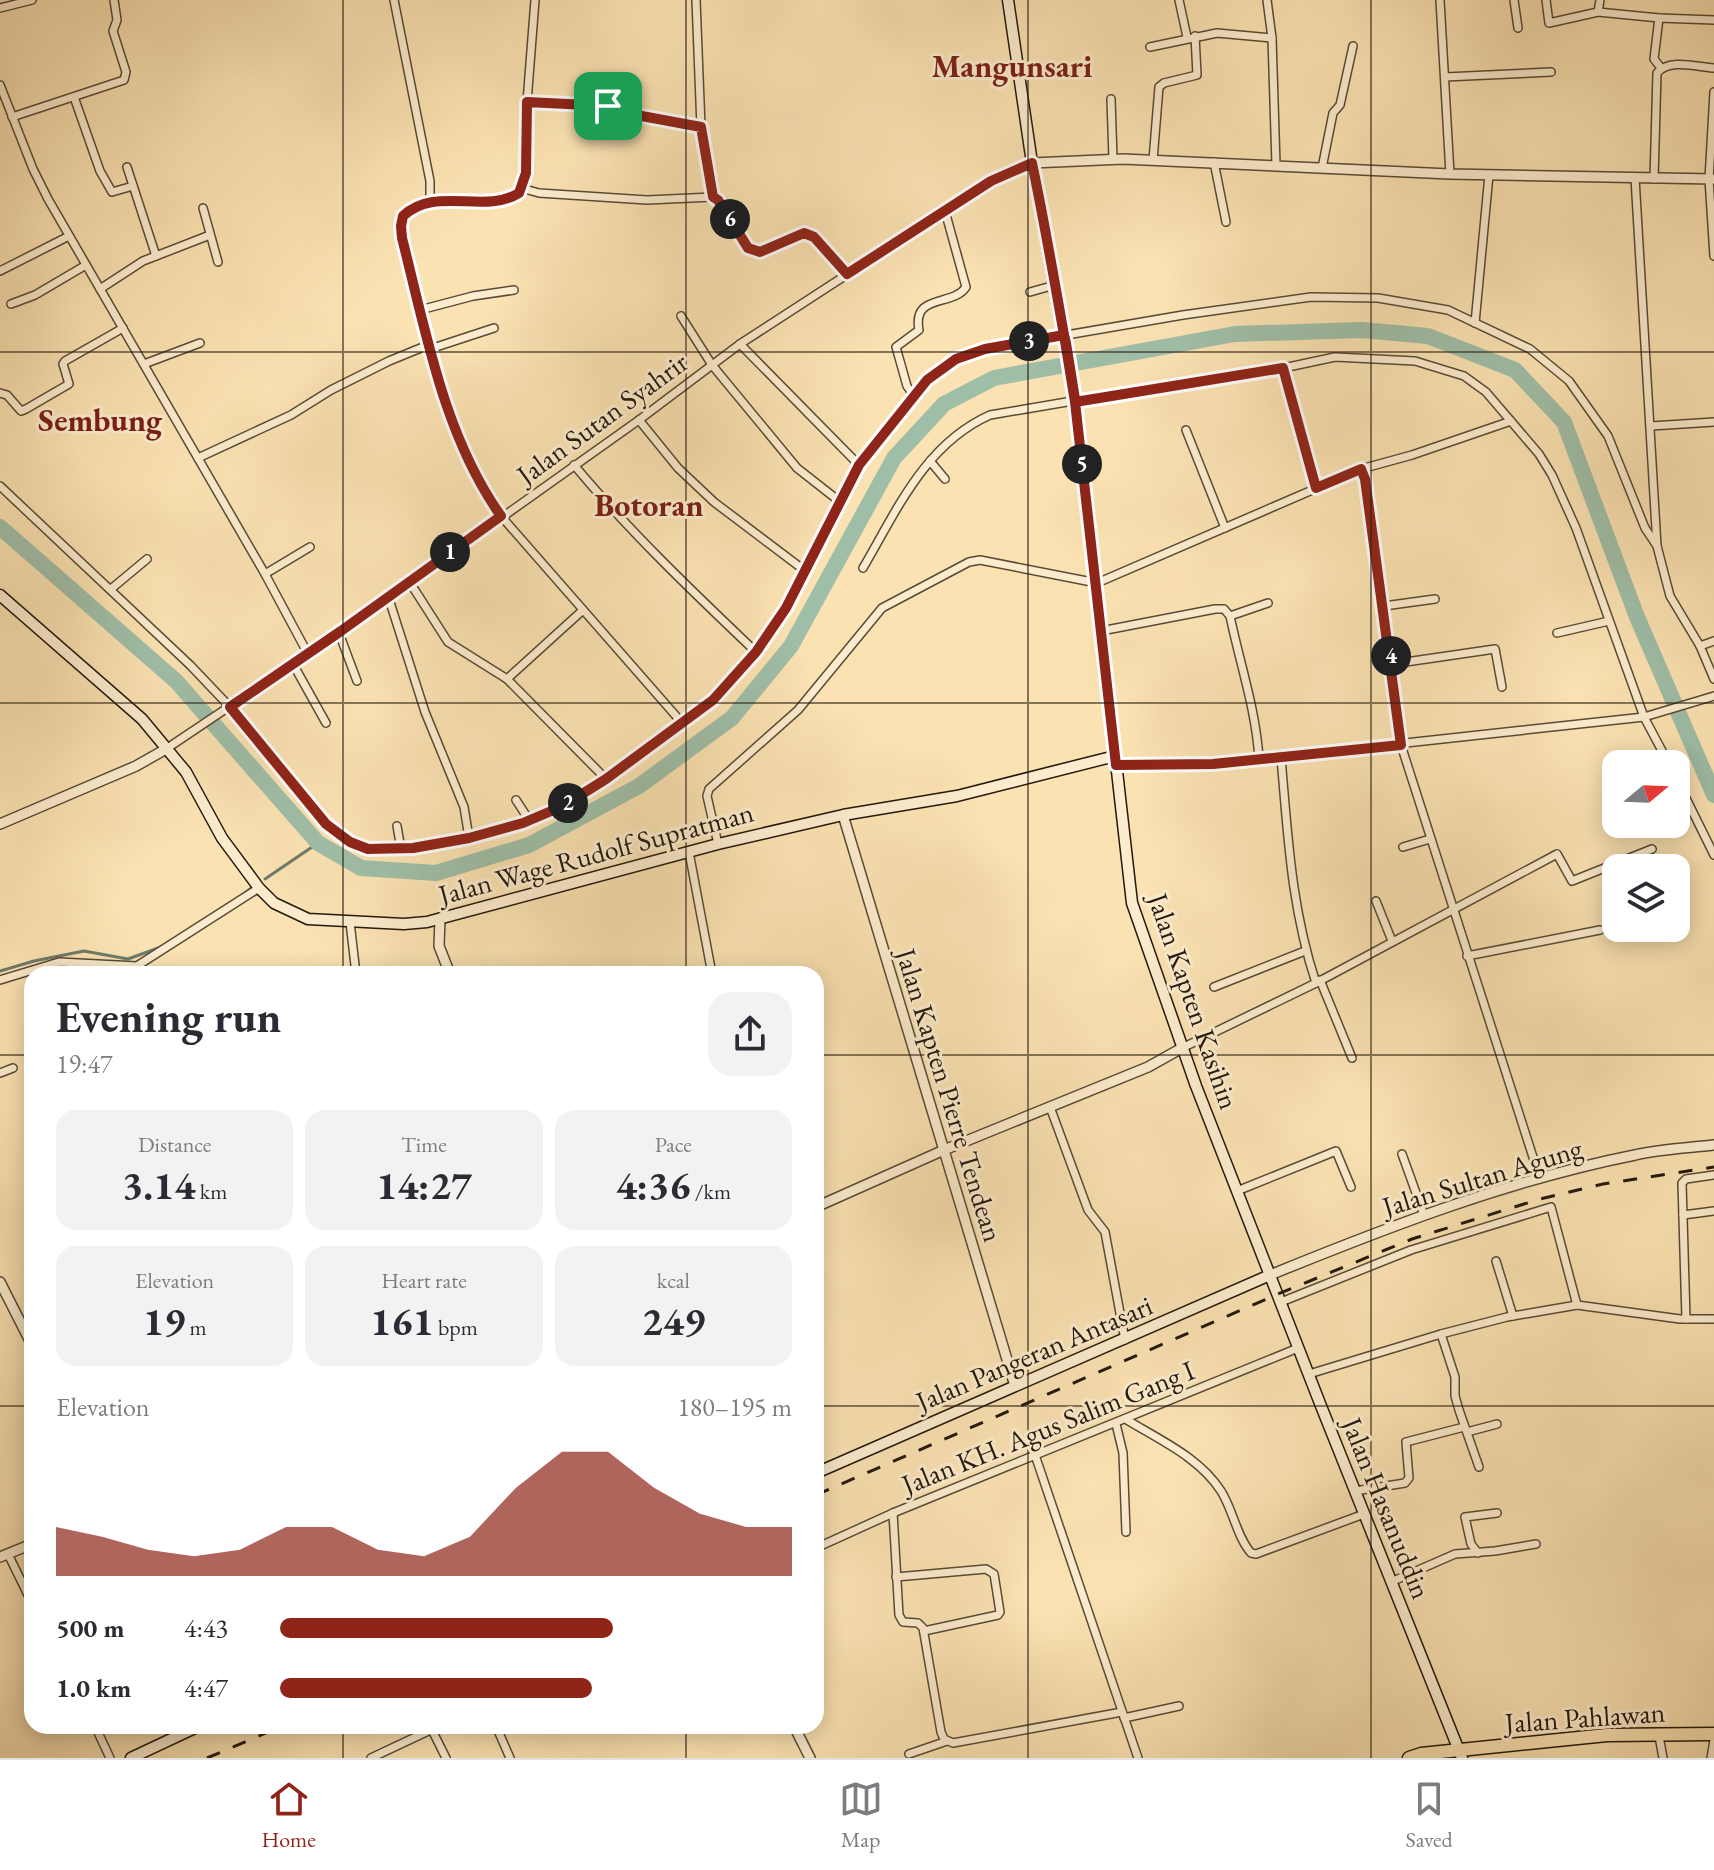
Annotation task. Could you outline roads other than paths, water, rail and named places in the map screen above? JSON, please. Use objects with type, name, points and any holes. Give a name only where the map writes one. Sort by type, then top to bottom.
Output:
[{"type":"highway","name":"Jalan Pahlawan","points":[[1409,1758],[1421,1754],[1460,1754],[1607,1735],[1709,1736]]},
{"type":"main road","name":"Jalan Kapten Kasihin","points":[[1008,0],[1032,163],[1075,400],[1132,903],[1182,1048],[1270,1275]]},
{"type":"main road","name":"Jalan Wage Rudolf Supratman","points":[[1,598],[142,719],[186,772],[222,838],[259,888],[280,909],[297,916],[350,922],[416,924],[718,844],[843,815],[933,802],[1116,760]]},
{"type":"main road","name":"Jalan Pangeran Antasari","points":[[824,1470],[1270,1275]]},
{"type":"main road","name":"Jalan Hasanuddin","points":[[1270,1275],[1460,1754]]},
{"type":"main road","points":[[131,1758],[182,1734]]},
{"type":"street","points":[[0,8],[32,0]]},
{"type":"street","points":[[12,117],[124,80],[126,77],[113,31],[117,20],[114,0]]},
{"type":"street","points":[[394,0],[430,181],[430,201]]},
{"type":"street","points":[[520,191],[526,173],[527,102],[535,0]]},
{"type":"street","points":[[696,0],[701,127],[713,197]]},
{"type":"street","points":[[1153,160],[1158,89],[1164,83],[1197,75],[1191,37],[1179,0]]},
{"type":"street","points":[[1267,0],[1272,38],[1276,165]]},
{"type":"street","points":[[1440,0],[1450,174]]},
{"type":"street","points":[[1514,0],[1518,28]]},
{"type":"street","points":[[1546,0],[1549,23],[1598,12],[1714,20]]},
{"type":"street","points":[[1598,12],[1600,0]]},
{"type":"street","points":[[1659,18],[1654,59],[1661,68]]},
{"type":"street","points":[[1150,47],[1191,37],[1228,33],[1272,38]]},
{"type":"street","points":[[1322,168],[1333,113],[1340,105],[1353,46]]},
{"type":"street","points":[[1654,179],[1657,73],[1669,65],[1714,68]]},
{"type":"street","points":[[1445,77],[1551,72]]},
{"type":"street","points":[[0,85],[33,169],[69,236],[308,654]]},
{"type":"street","points":[[1714,92],[1711,179],[1714,256]]},
{"type":"street","points":[[74,97],[100,171],[112,192],[133,186]]},
{"type":"street","points":[[1111,99],[1113,159]]},
{"type":"street","points":[[527,102],[608,106],[631,114],[701,127]]},
{"type":"street","points":[[1032,163],[1113,159],[1450,174],[1711,179]]},
{"type":"street","points":[[1214,162],[1226,222]]},
{"type":"street","name":"Jalan Sutan Syahrir","points":[[166,749],[339,633],[639,420],[740,344],[991,181],[1032,163]]},
{"type":"street","points":[[127,167],[156,256]]},
{"type":"street","points":[[1475,323],[1489,175]]},
{"type":"street","points":[[1635,178],[1657,546],[1670,596],[1700,646],[1714,679]]},
{"type":"street","points":[[683,724],[501,516],[487,496],[461,442],[429,347],[401,226],[406,213],[430,201],[503,200],[520,191],[647,200],[713,197],[718,200],[748,248],[754,252],[804,233],[814,237],[847,274]]},
{"type":"street","points":[[203,208],[218,262]]},
{"type":"street","points":[[914,396],[907,386],[896,347],[919,330],[917,321],[920,312],[933,301],[959,294],[966,287],[945,211]]},
{"type":"street","points":[[100,289],[156,256],[210,235]]},
{"type":"street","points":[[0,271],[69,236]]},
{"type":"street","points":[[11,304],[35,295],[86,265]]},
{"type":"street","points":[[1030,292],[1055,285]]},
{"type":"street","points":[[420,310],[473,296],[514,290]]},
{"type":"street","points":[[0,486],[111,589],[228,708],[319,815],[340,835],[368,849],[401,849],[469,838],[563,806],[606,779],[713,700],[756,652],[786,608],[859,465],[927,380],[956,359],[985,349],[1065,339],[1197,313],[1311,297],[1378,298],[1448,310],[1530,349],[1569,381],[1608,436],[1645,528],[1657,546]]},
{"type":"street","points":[[681,316],[712,365],[797,468],[839,501]]},
{"type":"street","points":[[0,393],[7,395],[21,411],[26,409],[68,386],[65,361],[123,328]]},
{"type":"street","points":[[198,458],[291,415],[331,390],[389,361],[494,328]]},
{"type":"street","points":[[144,364],[200,343]]},
{"type":"street","points":[[740,344],[859,465]]},
{"type":"street","points":[[863,568],[903,499],[944,444],[967,425],[990,415],[1335,357],[1415,361],[1446,369],[1474,383],[1511,421],[1552,475],[1576,528],[1644,717],[1662,750]]},
{"type":"street","points":[[1283,368],[1316,488]]},
{"type":"street","points":[[639,420],[678,468],[714,502],[804,570]]},
{"type":"street","points":[[718,844],[707,796],[709,789],[798,710],[882,608],[969,562],[980,560],[1097,583],[1361,469],[1511,421]]},
{"type":"street","points":[[1651,426],[1714,422]]},
{"type":"street","points":[[1186,430],[1225,528]]},
{"type":"street","points":[[930,461],[945,479]]},
{"type":"street","points":[[574,465],[662,561],[756,652]]},
{"type":"street","points":[[1361,469],[1368,490],[1401,745],[1451,909],[1540,1179]]},
{"type":"street","points":[[265,574],[310,547]]},
{"type":"street","points":[[997,552],[997,564]]},
{"type":"street","points":[[111,589],[147,559]]},
{"type":"street","points":[[409,581],[448,642],[507,679],[606,779]]},
{"type":"street","points":[[388,596],[425,712],[459,794],[468,822],[469,838]]},
{"type":"street","points":[[1384,606],[1435,599]]},
{"type":"street","points":[[1230,616],[1268,603]]},
{"type":"street","points":[[1101,631],[1224,609],[1230,616],[1257,727],[1259,759]]},
{"type":"street","points":[[507,679],[583,610]]},
{"type":"street","points":[[1557,633],[1609,621]]},
{"type":"street","points":[[339,633],[357,681]]},
{"type":"street","points":[[1700,646],[1714,641]]},
{"type":"street","points":[[1392,664],[1495,649],[1502,687]]},
{"type":"street","points":[[293,664],[326,723]]},
{"type":"street","points":[[1116,760],[1213,764],[1281,758],[1644,717],[1711,698]]},
{"type":"street","points":[[0,824],[136,766],[166,749]]},
{"type":"street","points":[[1281,758],[1291,875],[1305,951],[1352,1058]]},
{"type":"street","points":[[516,800],[529,820]]},
{"type":"street","points":[[1690,806],[1714,855]]},
{"type":"street","name":"Jalan Kapten Pierre Tendean","points":[[843,815],[1015,1386]]},
{"type":"street","points":[[397,826],[401,849]]},
{"type":"street","points":[[1403,847],[1430,839]]},
{"type":"street","points":[[824,1203],[944,1150],[1148,1067],[1318,982],[1557,854],[1572,881],[1652,849]]},
{"type":"street","points":[[689,852],[710,966]]},
{"type":"street","points":[[46,966],[59,962],[137,966],[259,888]]},
{"type":"street","points":[[1376,901],[1392,941]]},
{"type":"street","points":[[440,918],[441,951],[447,966]]},
{"type":"street","points":[[350,922],[355,966]]},
{"type":"street","points":[[1467,956],[1600,930]]},
{"type":"street","points":[[1214,987],[1305,951]]},
{"type":"street","points":[[0,980],[24,973]]},
{"type":"street","points":[[0,1073],[13,1068]]},
{"type":"street","points":[[1050,1107],[1088,1210],[1105,1232],[1125,1340]]},
{"type":"street","name":"Jalan Sultan Agung","points":[[1270,1275],[1424,1215],[1540,1179],[1637,1154],[1714,1145]]},
{"type":"street","points":[[1237,1191],[1336,1151],[1351,1187]]},
{"type":"street","points":[[1402,1154],[1424,1215]]},
{"type":"street","points":[[1683,1319],[1683,1181],[1714,1175]]},
{"type":"street","points":[[1281,1302],[1411,1250],[1551,1207],[1577,1305]]},
{"type":"street","points":[[1683,1215],[1714,1211]]},
{"type":"street","points":[[1496,1261],[1513,1316]]},
{"type":"street","points":[[0,1282],[24,1329]]},
{"type":"street","points":[[1309,1374],[1441,1334],[1513,1316],[1577,1305],[1683,1319],[1714,1319]]},
{"type":"street","points":[[1441,1334],[1452,1363],[1455,1396],[1479,1467]]},
{"type":"street","name":"Jalan KH. Agus Salim Gang I","points":[[824,1544],[893,1513],[1298,1348]]},
{"type":"street","points":[[1127,1420],[1197,1464],[1211,1477],[1233,1513],[1251,1553],[1256,1554],[1364,1514]]},
{"type":"street","points":[[1116,1424],[1123,1453],[1126,1532]]},
{"type":"street","points":[[1355,1491],[1405,1483],[1409,1478],[1406,1442],[1497,1424]]},
{"type":"street","points":[[1035,1455],[1138,1758]]},
{"type":"street","points":[[893,1513],[900,1619],[921,1624],[924,1631],[941,1732],[947,1741]]},
{"type":"street","points":[[1478,1553],[1471,1544],[1465,1517],[1497,1513]]},
{"type":"street","points":[[1391,1582],[1455,1554],[1536,1544]]},
{"type":"street","points":[[24,1547],[4,1556],[24,1590]]},
{"type":"street","points":[[896,1577],[986,1569],[994,1574],[998,1615],[924,1631]]},
{"type":"street","points":[[909,1754],[947,1741],[953,1743],[1179,1706]]},
{"type":"street","points":[[99,1734],[110,1758]]},
{"type":"street","points":[[371,1758],[423,1734]]},
{"type":"street","points":[[438,1734],[446,1758]]},
{"type":"street","points":[[500,1734],[510,1758]]},
{"type":"street","points":[[798,1734],[810,1758]]},
{"type":"street","points":[[1659,1736],[1663,1758]]},
{"type":"street","points":[[1709,1736],[1711,1758]]},
{"type":"waterway","points":[[0,527],[176,681],[318,843],[361,868],[436,873],[529,845],[639,786],[732,718],[791,646],[894,458],[944,404],[994,378],[1235,334],[1362,330],[1428,336],[1515,370],[1564,422],[1637,617],[1714,795]]},
{"type":"waterway","points":[[265,879],[318,843]]},
{"type":"waterway","points":[[241,896],[254,886]]},
{"type":"waterway","points":[[0,971],[84,951],[128,959],[161,947]]},
{"type":"railway","points":[[824,1492],[1412,1239],[1540,1199],[1603,1184],[1714,1167]]},
{"type":"railway","points":[[207,1758],[263,1734]]},
{"type":"district","name":"Mangunsari","points":[[1012,66]]},
{"type":"district","name":"Sembung","points":[[100,420]]},
{"type":"district","name":"Botoran","points":[[649,505]]}]
